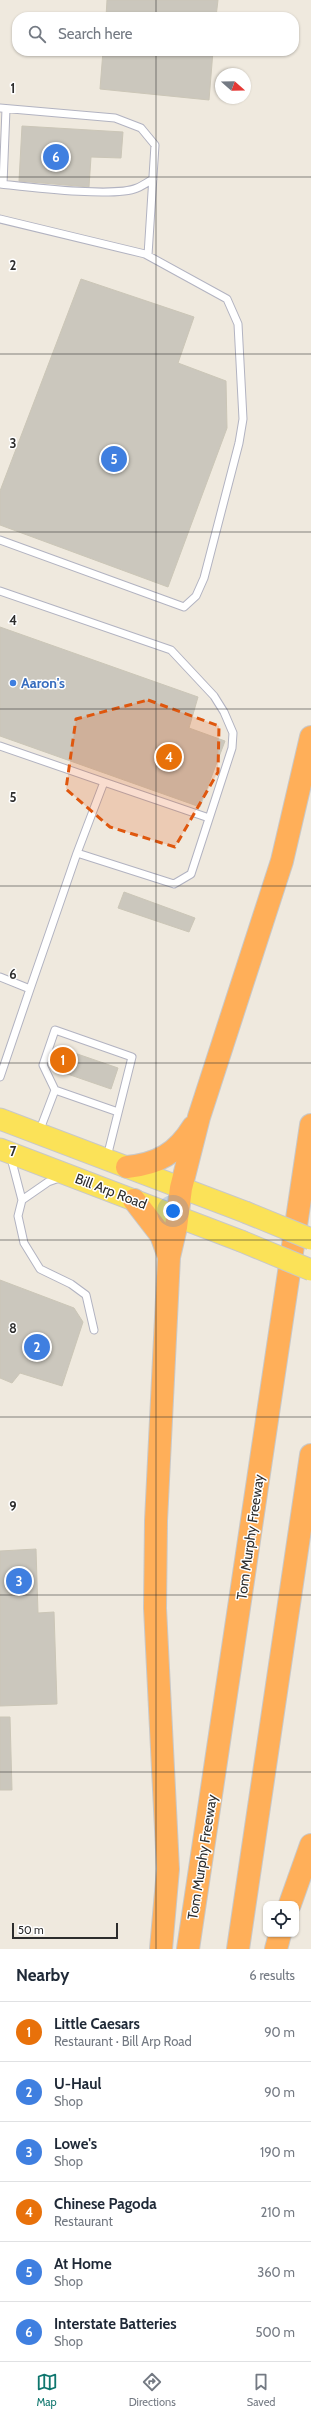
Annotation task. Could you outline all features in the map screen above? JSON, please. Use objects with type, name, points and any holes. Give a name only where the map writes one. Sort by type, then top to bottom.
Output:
[{"type":"highway","points":[[161,1949],[168,1869],[155,1608],[156,1529],[169,1258],[178,1217],[181,1188],[199,1117],[282,861],[311,737]]},
{"type":"highway","points":[[127,1167],[148,1164],[169,1155],[185,1139],[199,1117]]},
{"type":"highway","name":"Tom Murphy Freeway","points":[[188,1949],[311,1125]]},
{"type":"highway","points":[[134,1200],[161,1235],[169,1258]]},
{"type":"highway","points":[[238,1949],[311,1455]]},
{"type":"highway","points":[[291,1901],[311,1845]]},
{"type":"highway","points":[[276,1949],[279,1937]]},
{"type":"main road","name":"Bill Arp Road","points":[[0,1119],[38,1132],[311,1239]]},
{"type":"main road","name":"Bill Arp Road","points":[[5,1150],[241,1241],[311,1270]]},
{"type":"lane","points":[[148,255],[153,179],[155,145],[141,128],[115,118],[3,109],[1,184],[41,189],[118,191],[136,189],[153,179]]},
{"type":"lane","points":[[0,219],[148,255],[227,299],[238,324],[243,419],[239,444],[204,578],[196,596],[184,607],[0,540]]},
{"type":"lane","points":[[0,591],[171,650],[209,690],[224,712],[233,733],[232,748],[191,874],[174,884],[77,853]]},
{"type":"lane","points":[[0,746],[209,818]]},
{"type":"lane","points":[[0,1077],[77,853],[104,782]]},
{"type":"lane","points":[[0,978],[30,989]]},
{"type":"lane","points":[[107,1159],[132,1057],[55,1030],[43,1065],[55,1090],[118,1112]]},
{"type":"lane","points":[[38,1132],[55,1090]]},
{"type":"lane","points":[[5,1150],[22,1200],[18,1216],[24,1243],[40,1269],[71,1284],[86,1295],[94,1330]]},
{"type":"lane","points":[[22,1200],[48,1182],[69,1175]]},
{"type":"highlighted area","points":[[148,700],[219,726],[218,772],[175,847],[110,827],[66,789],[76,719]]},
{"type":"building","points":[[107,0],[218,0],[217,12],[106,12]]},
{"type":"building","points":[[103,56],[213,56],[209,100],[100,89]]},
{"type":"building","points":[[22,126],[123,132],[121,158],[91,157],[89,187],[19,181]]},
{"type":"building","points":[[81,279],[194,317],[178,363],[226,381],[227,428],[168,587],[0,525],[0,491]]},
{"type":"building","points":[[0,627],[198,697],[189,728],[225,741],[200,807],[0,736]]},
{"type":"building","points":[[124,892],[195,918],[189,932],[118,908]]},
{"type":"building","points":[[57,1047],[118,1068],[111,1089],[50,1068]]},
{"type":"building","points":[[0,1280],[74,1308],[83,1322],[62,1386],[20,1373],[12,1383],[0,1378]]},
{"type":"building","points":[[36,1549],[38,1613],[54,1612],[57,1704],[0,1706],[0,1551]]},
{"type":"building","points":[[0,1717],[10,1717],[12,1790],[0,1790]]},
{"type":"place","name":"Interstate Batteries","points":[[56,157]]},
{"type":"place","name":"At Home","points":[[114,459]]},
{"type":"place","name":"Aaron's","points":[[13,683]]},
{"type":"place","name":"Chinese Pagoda","points":[[169,757]]},
{"type":"place","name":"Little Caesars","points":[[63,1060]]},
{"type":"place","name":"U-Haul","points":[[37,1347]]},
{"type":"place","name":"Lowe's","points":[[19,1581]]}]
